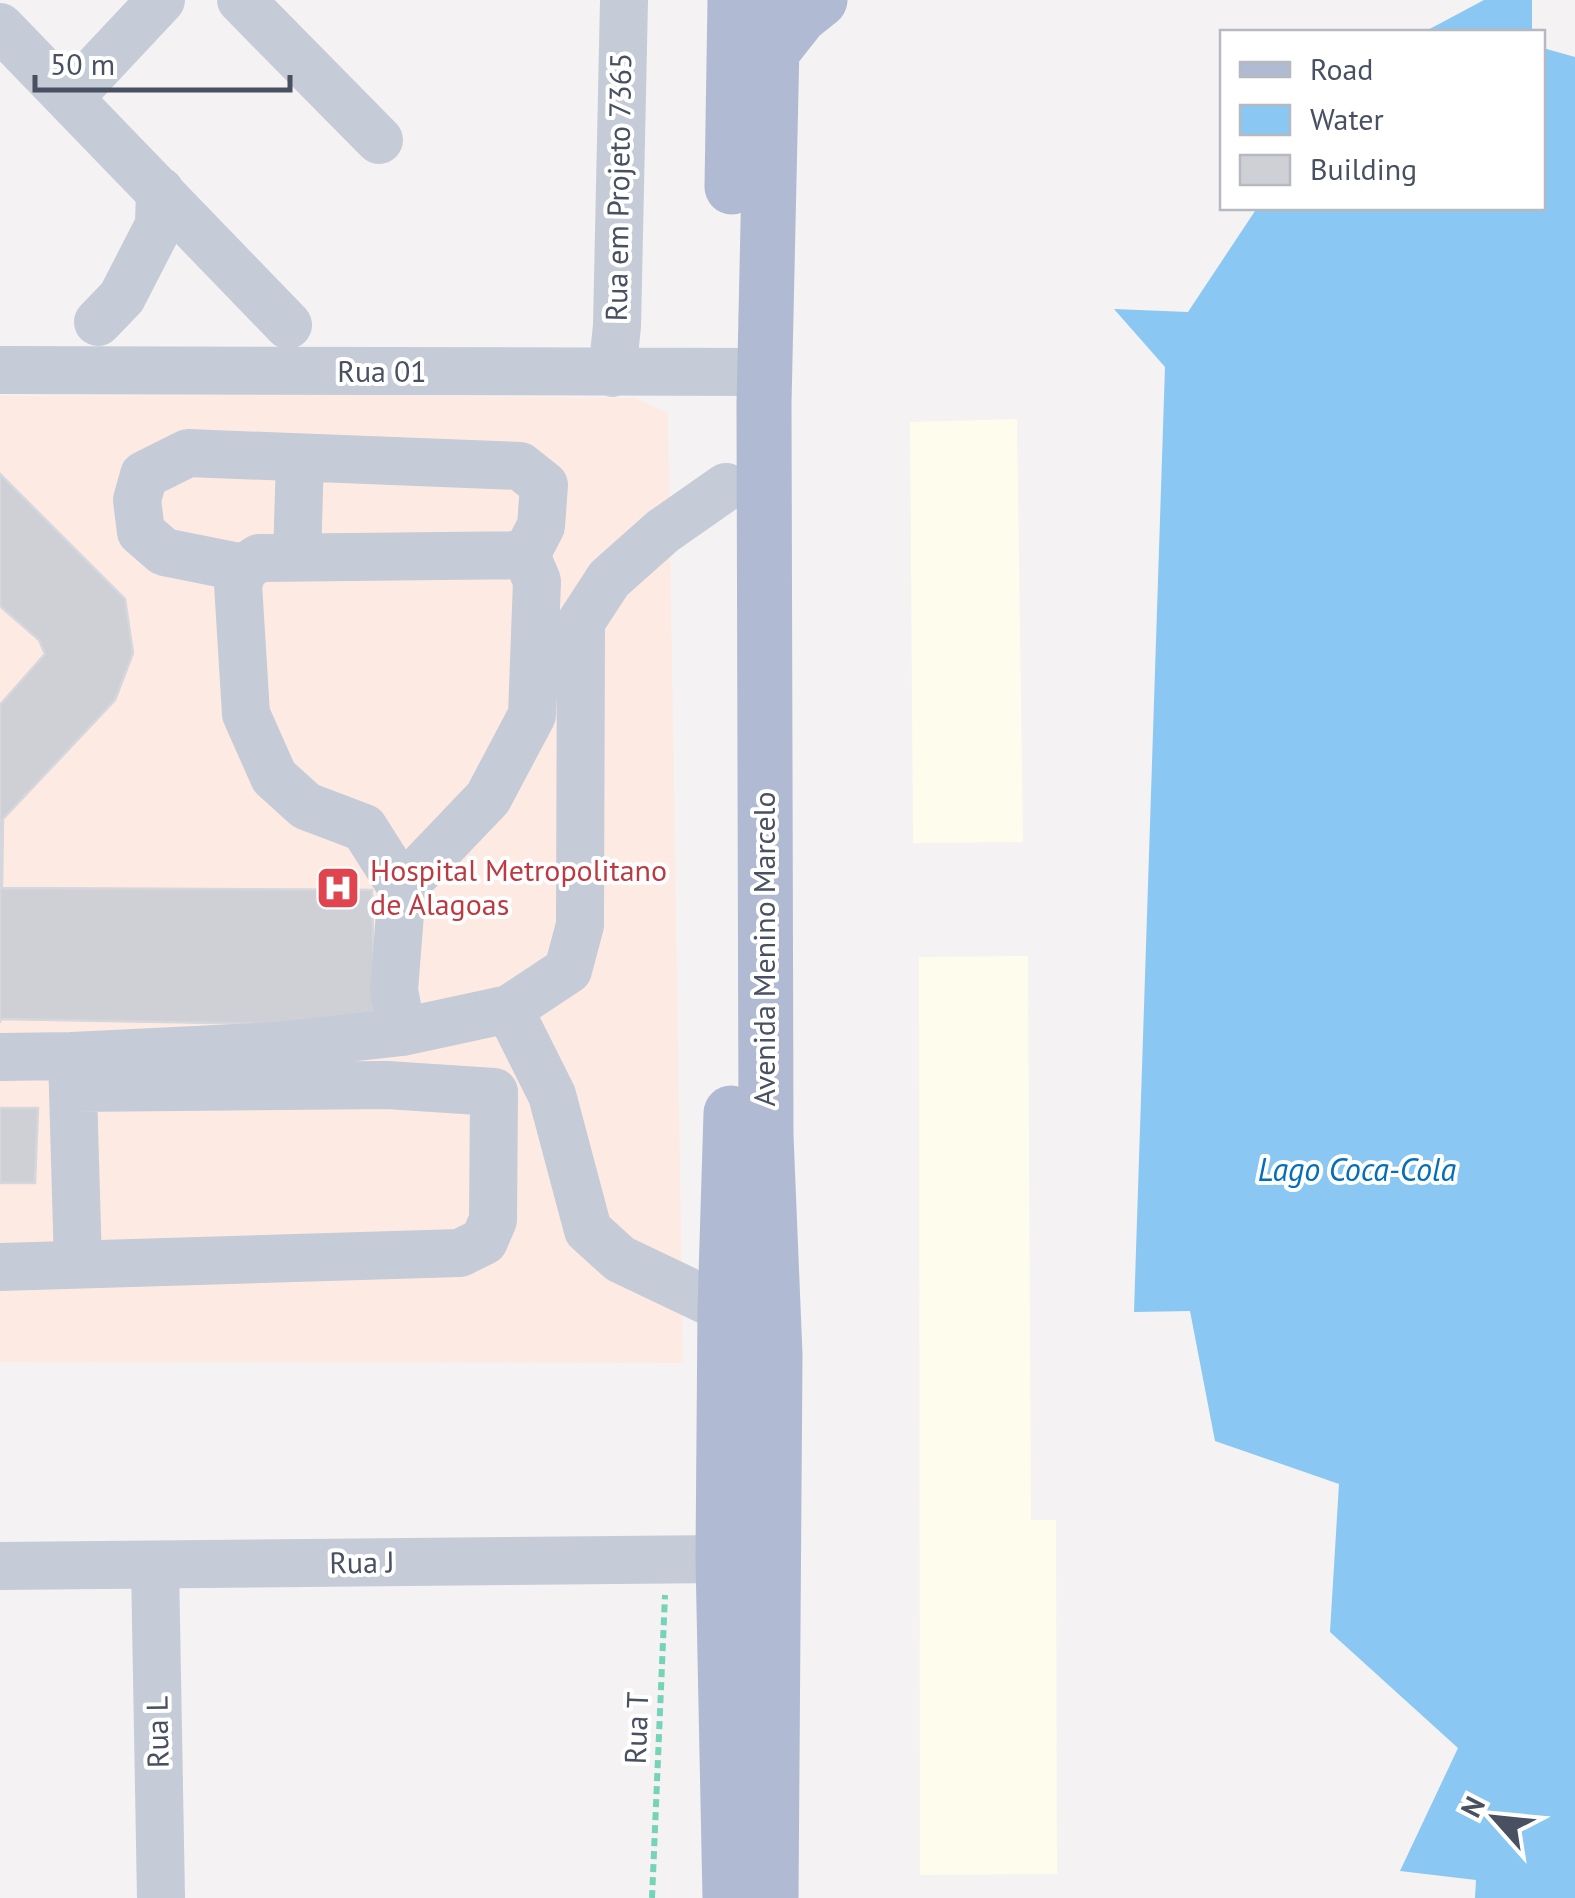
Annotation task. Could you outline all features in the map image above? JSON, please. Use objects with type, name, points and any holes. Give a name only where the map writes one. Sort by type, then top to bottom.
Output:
[{"type":"main road","name":"Avenida Menino Marcelo","points":[[735,0],[775,1355],[770,1898]]},
{"type":"main road","points":[[774,24],[800,16],[820,0]]},
{"type":"main road","name":"Avenida Menino Marcelo","points":[[730,1898],[723,1559],[731,1135],[726,487],[747,374],[774,24]]},
{"type":"street","points":[[70,97],[162,0]]},
{"type":"street","points":[[242,0],[379,140]]},
{"type":"street","name":"Rua em Projeto 7365","points":[[612,373],[617,326],[624,0]]},
{"type":"street","points":[[0,27],[288,325]]},
{"type":"street","points":[[98,322],[122,298],[159,225],[160,191]]},
{"type":"street","name":"Rua 01","points":[[0,370],[747,374]]},
{"type":"street","points":[[244,568],[164,552],[141,532],[136,500],[144,475],[188,454],[520,466],[544,485],[541,526],[526,555],[537,582],[532,715],[488,798],[402,888]]},
{"type":"street","points":[[297,557],[300,458]]},
{"type":"street","points":[[277,1066],[402,1032],[509,1009],[568,970],[580,925],[581,622],[609,580],[663,532],[726,487]]},
{"type":"street","points":[[402,1032],[394,990],[402,888],[364,828],[306,806],[274,777],[246,714],[238,584],[244,568],[259,558],[526,555]]},
{"type":"street","points":[[509,1009],[552,1095],[588,1230],[620,1260],[725,1309]]},
{"type":"street","points":[[0,1057],[72,1072],[277,1066],[387,1085],[494,1092],[492,1220],[484,1241],[460,1253],[0,1267]]},
{"type":"street","points":[[72,1072],[78,1264]]},
{"type":"street","name":"Rua J","points":[[0,1566],[723,1559]]},
{"type":"street","name":"Rua L","points":[[155,1566],[160,1898]]},
{"type":"path","name":"Rua T","points":[[652,1898],[666,1559]]},
{"type":"shaded area","name":"Hospital Metropolitano de Alagoas","points":[[0,396],[636,398],[668,413],[683,1363],[0,1362]]},
{"type":"shaded area","points":[[1017,419],[1023,842],[913,843],[910,422]]},
{"type":"shaded area","points":[[1028,956],[1031,1520],[1056,1520],[1057,1874],[920,1875],[919,957]]},
{"type":"water","points":[[1484,0],[1532,0],[1532,30],[1428,30]]},
{"type":"water","name":"Lago Coca-Cola","points":[[1545,49],[1575,57],[1575,1898],[1475,1898],[1476,1880],[1400,1871],[1458,1748],[1330,1632],[1339,1484],[1215,1441],[1190,1311],[1134,1312],[1165,367],[1114,309],[1188,312],[1256,210],[1545,210]]},
{"type":"building","name":"Hospital Metropolitano de Alagoas","points":[[0,474],[125,599],[133,653],[115,700],[3,819],[2,888],[372,890],[375,1026],[0,1019],[0,705],[45,654],[39,640],[0,606]]},
{"type":"building","points":[[0,1108],[38,1108],[35,1183],[0,1183]]},
{"type":"place","name":"Hospital Metropolitano de Alagoas","points":[[338,888]]}]
